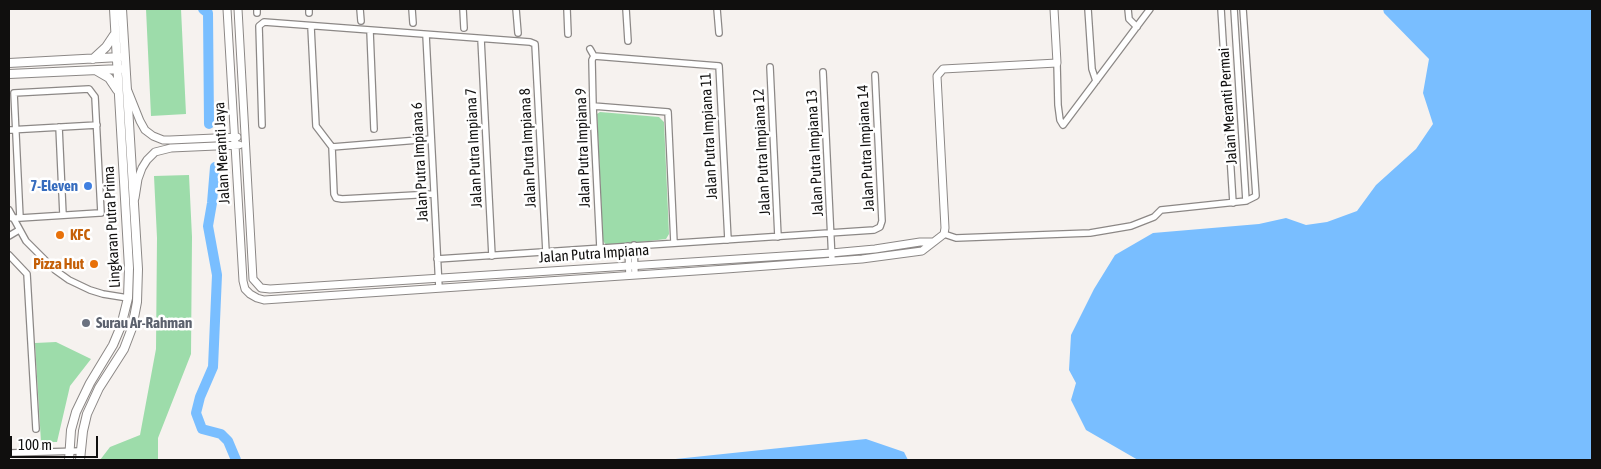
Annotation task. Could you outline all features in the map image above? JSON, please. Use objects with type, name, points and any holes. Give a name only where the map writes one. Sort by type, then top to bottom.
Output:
[{"type":"main road","name":"Lingkaran Putra Prima","points":[[80,460],[87,414],[99,388],[124,349],[132,328],[137,302],[134,206],[126,86],[115,33],[114,9]]},
{"type":"main road","name":"Lingkaran Putra Prima","points":[[120,57],[122,9]]},
{"type":"main road","points":[[93,59],[106,47],[115,33]]},
{"type":"main road","points":[[9,63],[120,57]]},
{"type":"main road","name":"Lingkaran Putra Prima","points":[[69,460],[71,430],[76,412],[90,383],[113,345],[121,326],[128,298],[129,268],[118,91],[121,69]]},
{"type":"main road","points":[[9,74],[121,69]]},
{"type":"main road","points":[[93,70],[103,73],[109,78],[118,91]]},
{"type":"street","name":"Jalan Meranti Jaya","points":[[227,9],[243,281],[245,289],[250,294]]},
{"type":"street","name":"Jalan Meranti Jaya","points":[[238,9],[253,279],[257,285]]},
{"type":"street","points":[[360,9],[361,21]]},
{"type":"street","points":[[412,9],[413,23]]},
{"type":"street","points":[[463,9],[464,28]]},
{"type":"street","points":[[516,9],[518,33]]},
{"type":"street","points":[[568,9],[568,34]]},
{"type":"street","points":[[626,9],[628,41]]},
{"type":"street","points":[[717,9],[719,33]]},
{"type":"street","points":[[1054,9],[1058,105],[1060,120],[1063,125],[1150,9]]},
{"type":"street","points":[[1088,9],[1092,69],[1096,81]]},
{"type":"street","points":[[1128,9],[1129,19],[1137,28]]},
{"type":"street","points":[[1221,9],[1233,203]]},
{"type":"street","name":"Jalan Meranti Permai","points":[[1234,9],[1246,202],[1256,196],[1243,9]]},
{"type":"street","points":[[262,124],[260,23],[481,39]]},
{"type":"street","points":[[311,26],[316,126],[332,146],[334,194],[336,198],[434,194]]},
{"type":"street","points":[[370,31],[374,129]]},
{"type":"street","name":"Jalan Putra Impiana 6","points":[[426,35],[439,288]]},
{"type":"street","name":"Jalan Putra Impiana 8","points":[[481,39],[535,44],[546,252]]},
{"type":"street","name":"Jalan Putra Impiana 7","points":[[481,39],[492,256]]},
{"type":"street","points":[[590,49],[594,56]]},
{"type":"street","name":"Jalan Putra Impiana 11","points":[[594,56],[596,54],[719,66],[728,240]]},
{"type":"street","name":"Jalan Putra Impiana 9","points":[[594,56],[592,60],[600,248]]},
{"type":"street","points":[[944,234],[937,76],[943,69],[1056,63]]},
{"type":"street","name":"Jalan Putra Impiana 12","points":[[770,66],[778,237]]},
{"type":"street","name":"Jalan Putra Impiana 13","points":[[823,72],[832,261]]},
{"type":"street","name":"Jalan Putra Impiana 14","points":[[831,233],[874,230],[880,226],[882,220],[875,75]]},
{"type":"street","points":[[126,86],[140,122],[153,136],[163,140],[244,136]]},
{"type":"street","points":[[12,218],[20,218],[99,213],[102,211],[94,94],[87,88],[14,93],[12,130],[20,218]]},
{"type":"street","points":[[594,106],[668,112],[674,243]]},
{"type":"street","points":[[12,130],[97,126]]},
{"type":"street","points":[[59,128],[63,215]]},
{"type":"street","points":[[332,146],[431,139]]},
{"type":"street","points":[[134,206],[140,174],[147,160],[155,152],[171,148],[245,144]]},
{"type":"street","points":[[944,234],[956,238],[1090,233],[1131,226],[1154,217],[1161,210],[1246,202]]},
{"type":"street","points":[[9,210],[31,248],[55,270],[69,280],[104,294],[128,298]]},
{"type":"street","points":[[9,236],[19,230]]},
{"type":"street","points":[[437,259],[831,233]]},
{"type":"street","points":[[933,242],[944,234]]},
{"type":"street","name":"Jalan Putra Impiana","points":[[257,285],[261,288],[270,289],[632,266],[831,253],[933,242]]},
{"type":"street","name":"Jalan Putra Impiana","points":[[250,294],[264,300],[862,259],[922,251],[933,242]]},
{"type":"street","points":[[631,246],[632,275]]},
{"type":"street","points":[[9,255],[26,272],[28,278],[36,429]]},
{"type":"street","points":[[9,453],[80,451]]},
{"type":"green space","points":[[146,9],[181,9],[186,114],[151,116]]},
{"type":"green space","points":[[600,112],[659,117],[664,122],[669,234],[666,239],[607,246],[603,241],[597,114]]},
{"type":"green space","points":[[189,175],[192,237],[191,354],[158,438],[158,460],[100,460],[110,447],[140,435],[156,349],[157,238],[154,176]]},
{"type":"green space","points":[[56,342],[91,359],[70,386],[57,442],[41,442],[35,343]]},
{"type":"water","points":[[1383,9],[1592,9],[1592,460],[1138,460],[1086,430],[1071,400],[1076,383],[1069,370],[1071,335],[1094,289],[1115,255],[1153,233],[1259,224],[1286,218],[1306,225],[1327,222],[1357,211],[1376,185],[1416,149],[1433,124],[1423,93],[1429,59],[1384,13]]},
{"type":"water","points":[[866,439],[904,452],[908,460],[666,460]]},
{"type":"waterway","points":[[203,9],[208,13],[209,124]]},
{"type":"waterway","points":[[215,167],[208,226],[217,275],[213,367],[200,397],[196,413],[202,429],[221,434],[228,441],[236,460]]},
{"type":"place","name":"7-Eleven","points":[[88,186]]},
{"type":"place","name":"KFC","points":[[60,235]]},
{"type":"place","name":"Pizza Hut","points":[[94,264]]},
{"type":"place","name":"Surau Ar-Rahman","points":[[86,323]]}]
